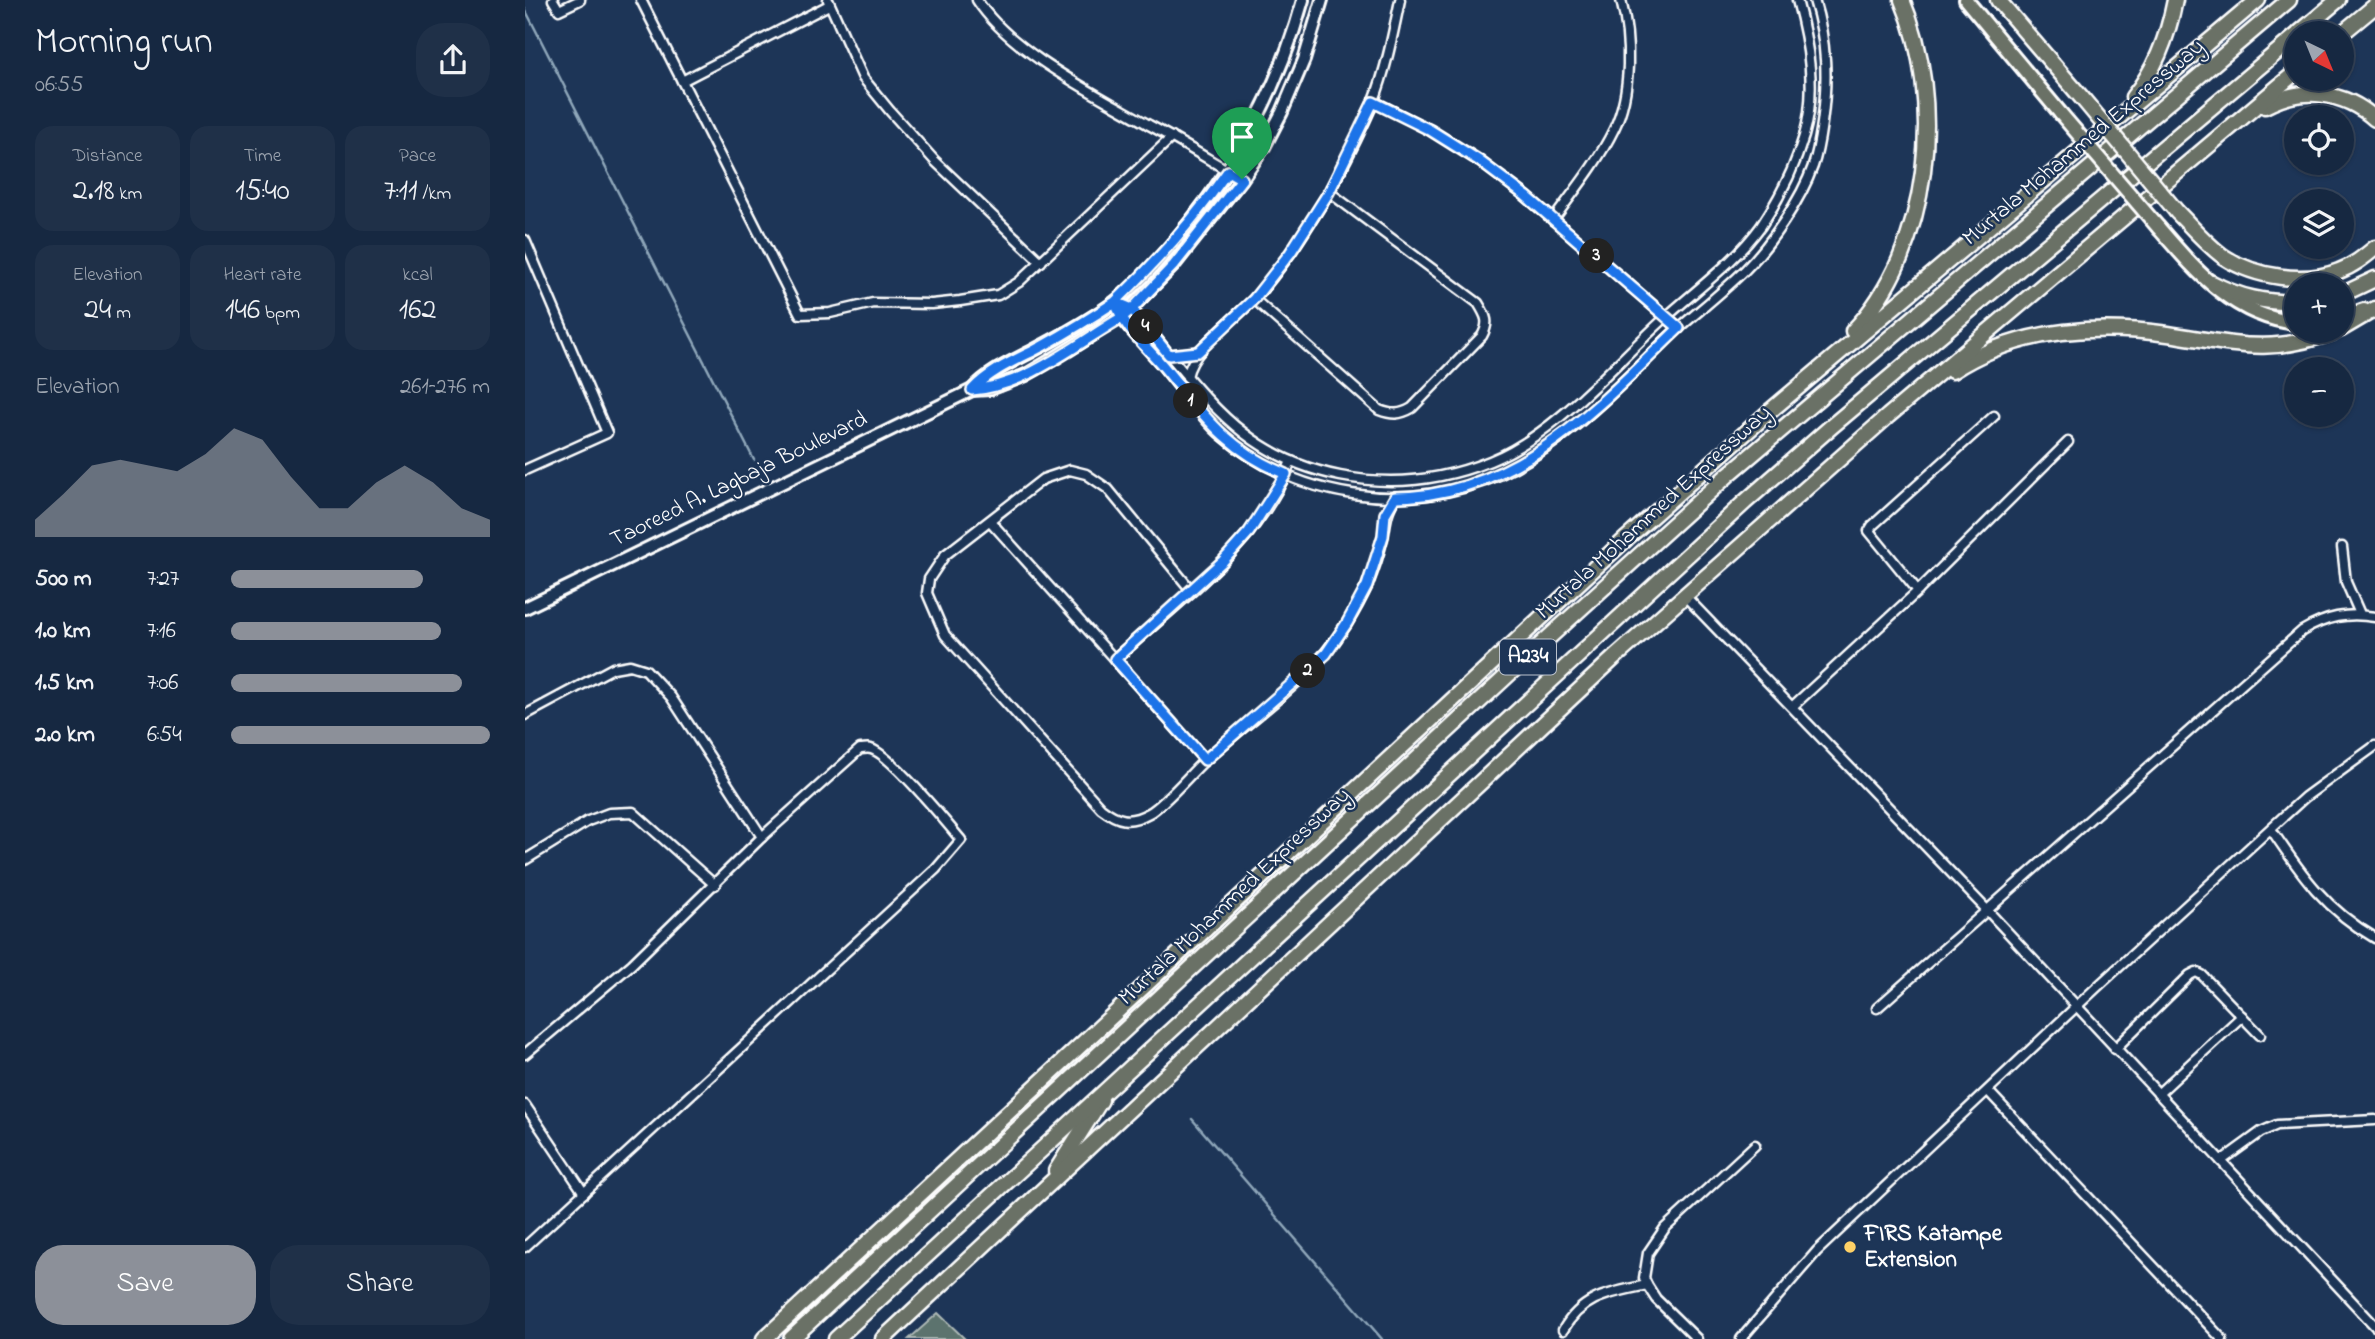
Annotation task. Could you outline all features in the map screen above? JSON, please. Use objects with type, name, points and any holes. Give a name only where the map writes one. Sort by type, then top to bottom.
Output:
[{"type":"highway","points":[[1769,411],[1829,357],[1860,324],[1886,287],[1910,233],[1924,164],[1924,113],[1919,48],[1902,0]]},
{"type":"highway","points":[[1998,0],[2177,212],[2202,239],[2224,257],[2243,267],[2266,274],[2315,278],[2339,272],[2375,248]]},
{"type":"highway","points":[[2113,123],[2152,72],[2168,30],[2175,0]]},
{"type":"highway","name":"Murtala Mohammed Expressway","points":[[764,1339],[1627,538],[1769,411],[2258,0]]},
{"type":"highway","name":"Murtala Mohammed Expressway","points":[[791,1339],[1729,474],[2288,0]]},
{"type":"highway","name":"A234","points":[[2313,21],[2338,0]]},
{"type":"highway","points":[[2354,23],[2375,6]]},
{"type":"highway","name":"A234","points":[[836,1339],[1745,502],[2284,45]]},
{"type":"highway","points":[[883,1339],[1606,666],[1888,416],[2284,82]]},
{"type":"highway","points":[[2225,131],[2276,100],[2315,93],[2349,101],[2375,119]]},
{"type":"highway","points":[[2354,289],[2375,279]]},
{"type":"highway","points":[[2212,283],[2252,300],[2284,302]]},
{"type":"highway","points":[[2354,321],[2375,307]]},
{"type":"highway","points":[[1888,416],[1956,368],[1981,355],[2048,334],[2107,328],[2170,334],[2233,345],[2272,347],[2295,343]]},
{"type":"highway","points":[[1007,1139],[1074,1050]]},
{"type":"highway","points":[[1044,1190],[1113,1083]]},
{"type":"main road","points":[[1966,0],[2194,268],[2235,302],[2255,314],[2284,322]]},
{"type":"main road","points":[[2354,314],[2375,307]]},
{"type":"street","points":[[553,0],[559,10],[580,0]]},
{"type":"street","points":[[641,0],[800,314],[829,313],[873,303],[932,304],[998,295],[1019,282],[1172,137]]},
{"type":"street","points":[[977,0],[987,15],[1026,49],[1097,95],[1242,179]]},
{"type":"street","name":"Taoreed A. Lagbaja Boulevard","points":[[525,608],[972,390],[981,380],[998,369],[1075,328],[1115,302],[1158,261],[1195,218],[1228,171],[1250,135],[1273,86],[1303,0]]},
{"type":"street","name":"Taoreed A. Lagbaja Boulevard","points":[[972,390],[990,389],[1026,375],[1121,318],[1174,265],[1264,147],[1304,60],[1322,0]]},
{"type":"street","points":[[1187,377],[1188,369],[1198,352],[1254,299],[1290,253],[1329,192],[1373,102],[1389,53],[1400,0]]},
{"type":"street","points":[[1553,220],[1596,160],[1615,127],[1622,102],[1627,59],[1621,0]]},
{"type":"street","points":[[1115,302],[1132,309],[1187,377],[1243,434],[1271,453],[1339,475],[1378,482],[1421,481],[1492,460],[1526,442],[1560,416],[1719,271],[1759,229],[1792,167],[1804,136],[1811,103],[1808,44],[1797,0]]},
{"type":"street","points":[[1115,302],[1121,318],[1163,365],[1201,415],[1219,433],[1245,452],[1286,474],[1319,488],[1353,496],[1378,498],[1420,496],[1465,487],[1500,474],[1533,456],[1566,433],[1746,270],[1779,230],[1813,167],[1827,89],[1826,51],[1814,0]]},
{"type":"street","points":[[682,81],[828,3],[863,78],[890,111],[936,161],[1041,262]]},
{"type":"street","points":[[1373,102],[1430,130],[1478,160],[1526,196],[1679,328]]},
{"type":"street","points":[[1254,299],[1379,410],[1389,414],[1401,414],[1412,408],[1482,336],[1488,326],[1478,303],[1329,192]]},
{"type":"street","points":[[525,240],[607,433],[525,470]]},
{"type":"street","points":[[1169,355],[1198,352]]},
{"type":"street","points":[[1918,591],[1869,531],[1994,416]]},
{"type":"street","points":[[1793,706],[1918,591],[2068,442]]},
{"type":"street","points":[[1115,659],[1223,561],[1249,532],[1286,474],[1291,461]]},
{"type":"street","points":[[1191,590],[1108,489],[1086,474],[1070,470],[1043,479],[945,555],[929,579],[927,593],[945,635],[1101,808],[1115,819],[1128,820],[1150,813],[1205,760],[1326,654],[1367,586],[1383,536],[1385,514],[1395,497]]},
{"type":"street","points":[[1378,498],[1385,514]]},
{"type":"street","points":[[990,521],[1205,760]]},
{"type":"street","points":[[2342,547],[2346,582],[2360,614]]},
{"type":"street","name":"Taoreed A. Lagbaja Boulevard","points":[[525,608],[574,585]]},
{"type":"street","points":[[1685,596],[1987,910],[2375,1326]]},
{"type":"street","points":[[1877,1008],[2302,631],[2331,617],[2360,614],[2375,617]]},
{"type":"street","points":[[525,715],[613,668],[630,665],[646,670],[671,697],[762,837]]},
{"type":"street","points":[[1741,1339],[1817,1251],[2077,1006],[2270,828],[2314,790],[2375,746]]},
{"type":"street","points":[[525,1054],[632,964],[762,837],[860,749],[871,749],[883,755],[961,840],[936,869],[525,1247]]},
{"type":"street","points":[[525,860],[588,821],[609,813],[633,812],[715,885]]},
{"type":"street","points":[[2270,828],[2300,872],[2330,905],[2350,924],[2375,938]]},
{"type":"street","points":[[2115,1049],[2196,972],[2260,1035]]},
{"type":"street","points":[[2158,1094],[2242,1016]]},
{"type":"street","points":[[1988,1091],[2222,1339]]},
{"type":"street","points":[[525,1105],[584,1193]]},
{"type":"street","points":[[2221,1161],[2261,1132],[2277,1125],[2375,1120]]},
{"type":"street","points":[[1697,1339],[1656,1299],[1644,1278],[1644,1266],[1654,1241],[1665,1228],[1755,1145]]},
{"type":"street","points":[[1563,1330],[1572,1314],[1580,1307],[1607,1294],[1647,1284]]},
{"type":"green space","points":[[938,1313],[965,1339],[909,1339]]},
{"type":"waterway","points":[[525,9],[754,460]]},
{"type":"waterway","points":[[1192,1119],[1382,1339]]},
{"type":"place","name":"FIRS Katampe Extension","points":[[1850,1247]]},
{"type":"route","points":[[1242,179],[1174,265],[1132,309],[1127,314],[1121,318],[1063,354],[1026,375],[990,389],[972,390],[981,380],[998,369],[1075,328],[1115,302],[1121,318],[1163,365],[1201,415],[1219,433],[1245,452],[1286,474],[1249,532],[1223,561],[1115,659],[1205,760],[1326,654],[1367,586],[1383,536],[1385,514],[1395,497],[1420,496],[1465,487],[1500,474],[1533,456],[1566,433],[1679,328],[1526,196],[1478,160],[1430,130],[1373,102],[1329,192],[1290,253],[1254,299],[1198,352],[1169,355],[1132,309],[1115,302],[1158,261],[1195,218],[1228,171],[1242,179]]}]
